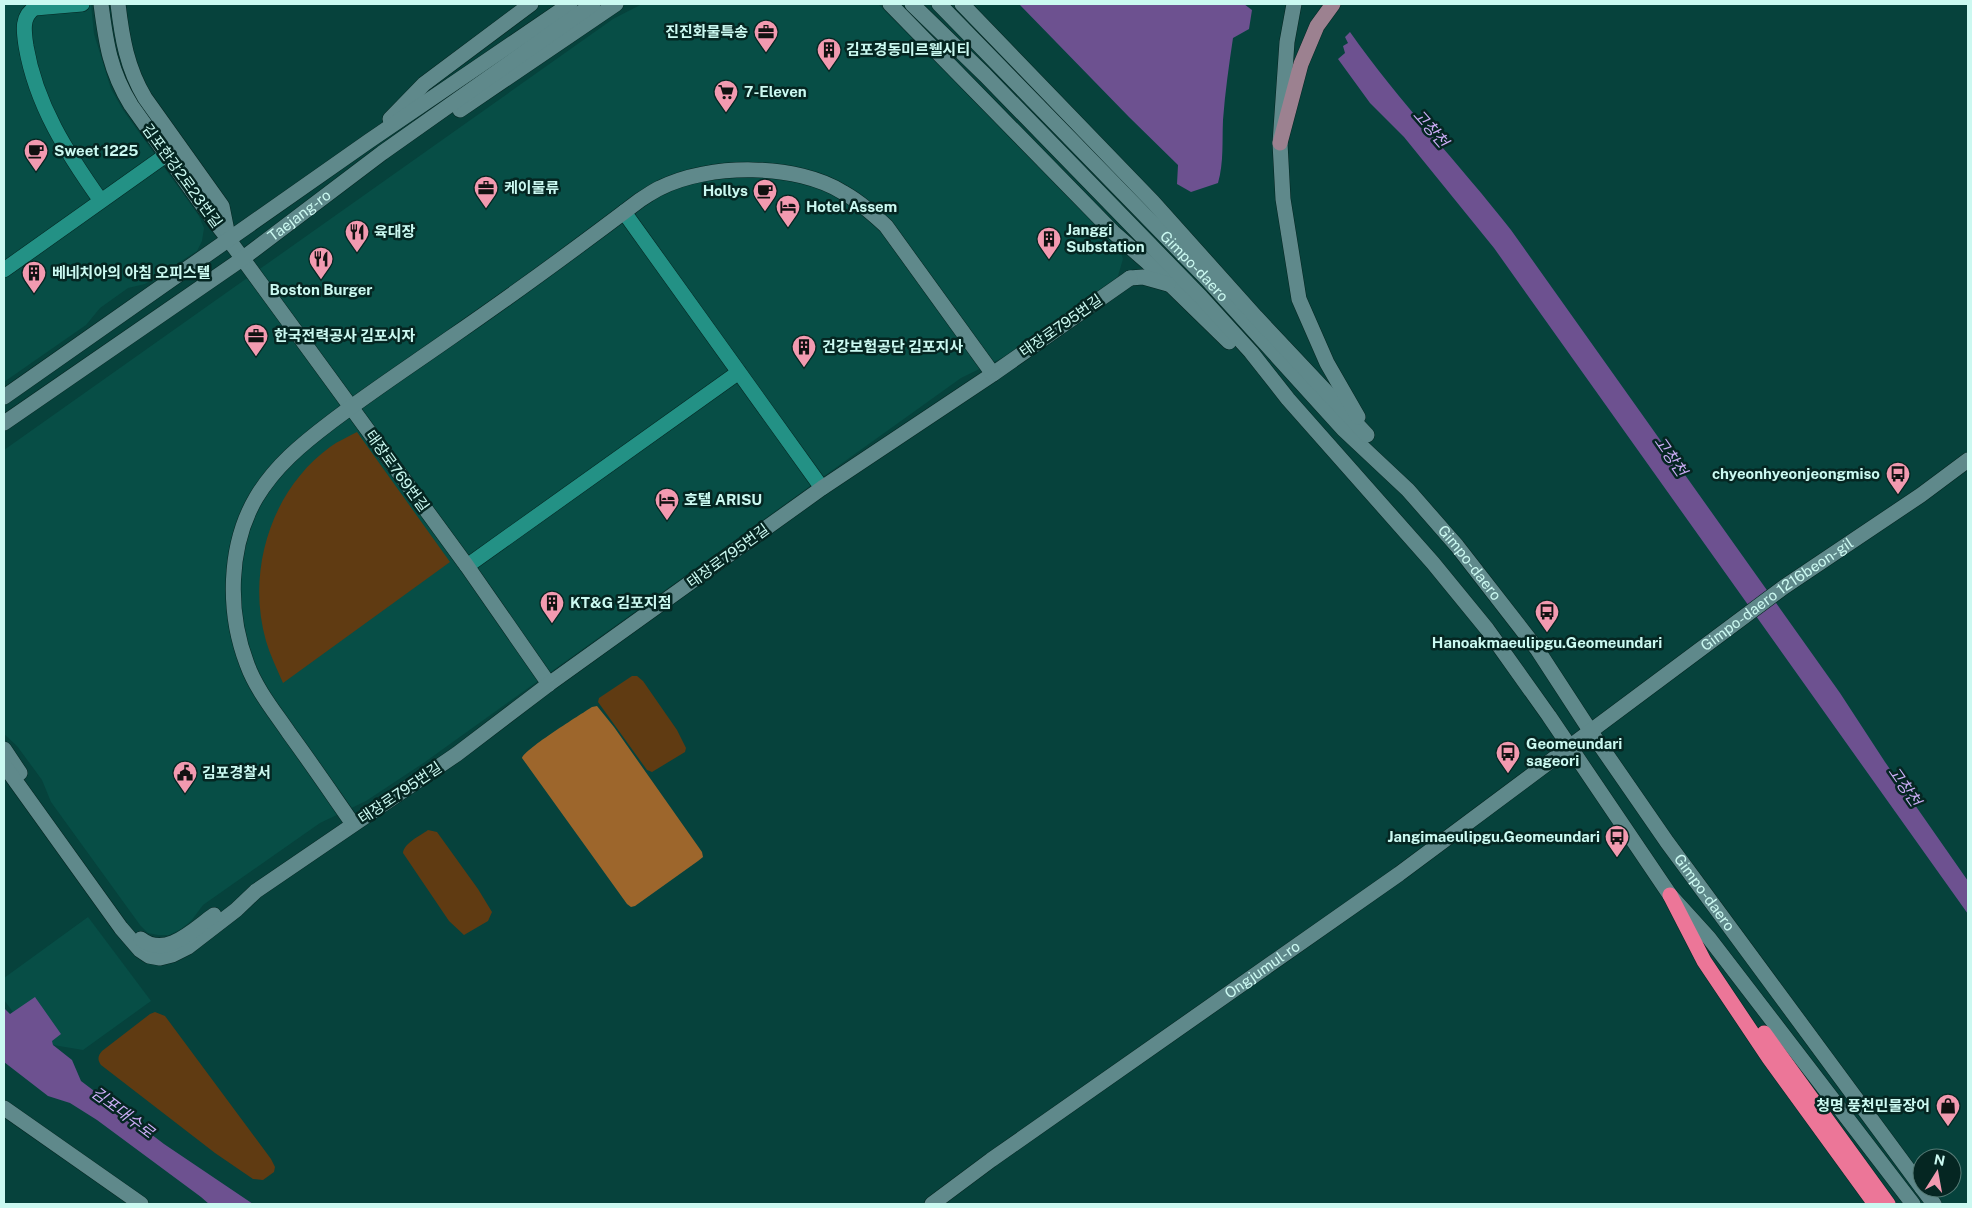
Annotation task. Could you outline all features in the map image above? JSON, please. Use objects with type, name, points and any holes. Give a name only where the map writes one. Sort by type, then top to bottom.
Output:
[{"type":"highway","points":[[1670,895],[1704,961],[1769,1058],[1875,1204]]},
{"type":"highway","points":[[1704,961],[1757,1023],[1888,1204]]},
{"type":"main road","points":[[1280,143],[1301,64],[1318,26],[1333,4]]},
{"type":"street","points":[[82,4],[35,8],[29,12],[26,18],[25,40],[34,83],[41,101],[71,158],[101,201]]},
{"type":"street","name":"김포한강2로23번길","points":[[101,4],[106,46],[115,74],[131,105],[229,240]]},
{"type":"street","name":"김포한강2로23번길","points":[[118,4],[123,45],[135,81],[144,98],[222,206],[229,240]]},
{"type":"street","points":[[368,141],[424,84],[531,4]]},
{"type":"street","name":"Taejang-ro","points":[[4,397],[368,141],[570,4]]},
{"type":"street","name":"Taejang-ro","points":[[4,423],[242,259],[382,153],[592,4]]},
{"type":"street","points":[[382,153],[445,120],[616,4]]},
{"type":"street","name":"Gimpo-daero","points":[[890,4],[1120,238],[1288,399]]},
{"type":"street","name":"Gimpo-daero","points":[[912,4],[985,75],[1201,297],[1251,352],[1288,399],[1433,563],[1475,614],[1543,708],[1670,895],[1710,938],[1912,1204]]},
{"type":"street","name":"Gimpo-daero","points":[[938,4],[1207,280],[1343,429],[1408,490],[1457,546],[1537,649],[1591,732],[1667,842],[1912,1174]]},
{"type":"street","name":"Gimpo-daero","points":[[962,4],[1159,209],[1256,317],[1367,435]]},
{"type":"street","points":[[1294,4],[1287,42],[1280,143],[1283,199],[1298,299],[1327,363],[1367,435],[1408,490]]},
{"type":"street","points":[[4,270],[166,155]]},
{"type":"street","points":[[353,824],[264,697],[251,674],[238,634],[234,604],[234,574],[244,526],[255,500],[270,477],[286,459],[350,407],[492,309],[624,212],[660,187],[699,175],[723,171],[778,171],[812,179],[843,192],[866,208],[886,226],[993,374]]},
{"type":"street","points":[[624,212],[822,488]]},
{"type":"street","points":[[1120,238],[1130,257],[1130,278],[1143,277],[1170,284]]},
{"type":"street","name":"태장로769번길","points":[[229,240],[468,566],[549,684]]},
{"type":"street","name":"태장로795번길","points":[[4,765],[121,928],[140,950],[149,956],[166,957],[188,947],[236,910],[256,891],[457,754],[549,684],[822,488],[993,374],[1130,278]]},
{"type":"street","points":[[468,566],[739,372]]},
{"type":"street","name":"Gimpo-daero 1216beon-gil","points":[[1591,732],[1741,618],[1921,495],[1968,460]]},
{"type":"street","name":"Ongjumul-ro","points":[[932,1204],[991,1160],[1399,874],[1591,732]]},
{"type":"street","name":"태장로795번길","points":[[4,749],[127,923],[141,940],[149,945],[158,947],[180,939],[229,903],[256,891]]},
{"type":"street","points":[[4,1108],[141,1204]]},
{"type":"shaded area","points":[[4,4],[91,4],[94,34],[111,89],[123,110],[199,216],[204,228],[202,241],[197,251],[145,284],[128,288],[100,308],[86,325],[4,382]]},
{"type":"shaded area","points":[[642,4],[878,4],[1110,238],[1120,250],[1123,259],[1118,276],[1112,283],[1010,354],[961,378],[425,762],[366,801],[320,823],[203,905],[191,921],[181,929],[169,935],[148,933],[140,925],[51,802],[42,780],[17,746],[4,734],[4,450],[613,19]]},
{"type":"shaded area","points":[[357,432],[450,562],[283,683],[266,641],[261,614],[259,587],[262,560],[268,534],[292,486],[309,465],[333,445]]},
{"type":"shaded area","points":[[632,676],[637,676],[643,681],[677,730],[686,748],[685,752],[652,772],[647,770],[598,702],[599,698]]},
{"type":"shaded area","points":[[597,706],[614,727],[702,852],[703,857],[631,907],[522,758],[533,747],[554,732],[592,707]]},
{"type":"shaded area","points":[[428,830],[437,832],[492,912],[488,921],[464,935],[449,921],[403,853],[409,843]]},
{"type":"shaded area","points":[[88,917],[151,1001],[83,1050],[53,1045],[36,998],[13,1012],[4,1000],[4,978]]},
{"type":"shaded area","points":[[155,1012],[165,1016],[271,1159],[275,1167],[274,1172],[263,1180],[253,1179],[215,1153],[101,1065],[98,1058],[102,1051]]},
{"type":"water","points":[[1019,4],[1244,4],[1252,10],[1249,29],[1233,38],[1225,99],[1222,159],[1218,183],[1191,192],[1177,184],[1178,165]]},
{"type":"water","name":"고창천","points":[[1350,32],[1409,108],[1511,230],[1840,693],[1885,762],[1968,881],[1968,914],[1494,248],[1404,137],[1370,103],[1338,59],[1345,53],[1343,46],[1348,43],[1345,37]]},
{"type":"water","points":[[35,997],[61,1034],[52,1041],[53,1045],[72,1060],[81,1081],[164,1144],[253,1204],[209,1204],[97,1120],[70,1103],[48,1096],[4,1062],[4,1008],[10,1014]]},
{"type":"place","name":"진진화물특송","points":[[766,53]]},
{"type":"place","name":"김포경동미르웰시티","points":[[829,71]]},
{"type":"place","name":"7-Eleven","points":[[726,113]]},
{"type":"place","name":"Sweet 1225","points":[[36,172]]},
{"type":"place","name":"케이물류","points":[[486,209]]},
{"type":"place","name":"Hollys","points":[[765,212]]},
{"type":"place","name":"Hotel Assem","points":[[788,228]]},
{"type":"place","name":"육대장","points":[[357,253]]},
{"type":"place","name":"Janggi Substation","points":[[1049,260]]},
{"type":"place","name":"Boston Burger","points":[[321,280]]},
{"type":"place","name":"베네치아의 아침 오피스텔","points":[[34,294]]},
{"type":"place","name":"한국전력공사 김포시자","points":[[256,357]]},
{"type":"place","name":"건강보험공단 김포지사","points":[[804,368]]},
{"type":"place","name":"chyeonhyeonjeongmiso","points":[[1898,495]]},
{"type":"place","name":"호텔 ARISU","points":[[667,521]]},
{"type":"place","name":"KT&G 김포지점","points":[[552,624]]},
{"type":"place","name":"Hanoakmaeulipgu.Geomeundari","points":[[1547,633]]},
{"type":"place","name":"Geomeundari sageori","points":[[1508,774]]},
{"type":"place","name":"김포경찰서","points":[[185,794]]},
{"type":"place","name":"Jangimaeulipgu.Geomeundari","points":[[1617,858]]},
{"type":"place","name":"청명 풍천민물장어","points":[[1948,1127]]},
{"type":"water label","name":"김포대수로","points":[[123,1112]]}]
